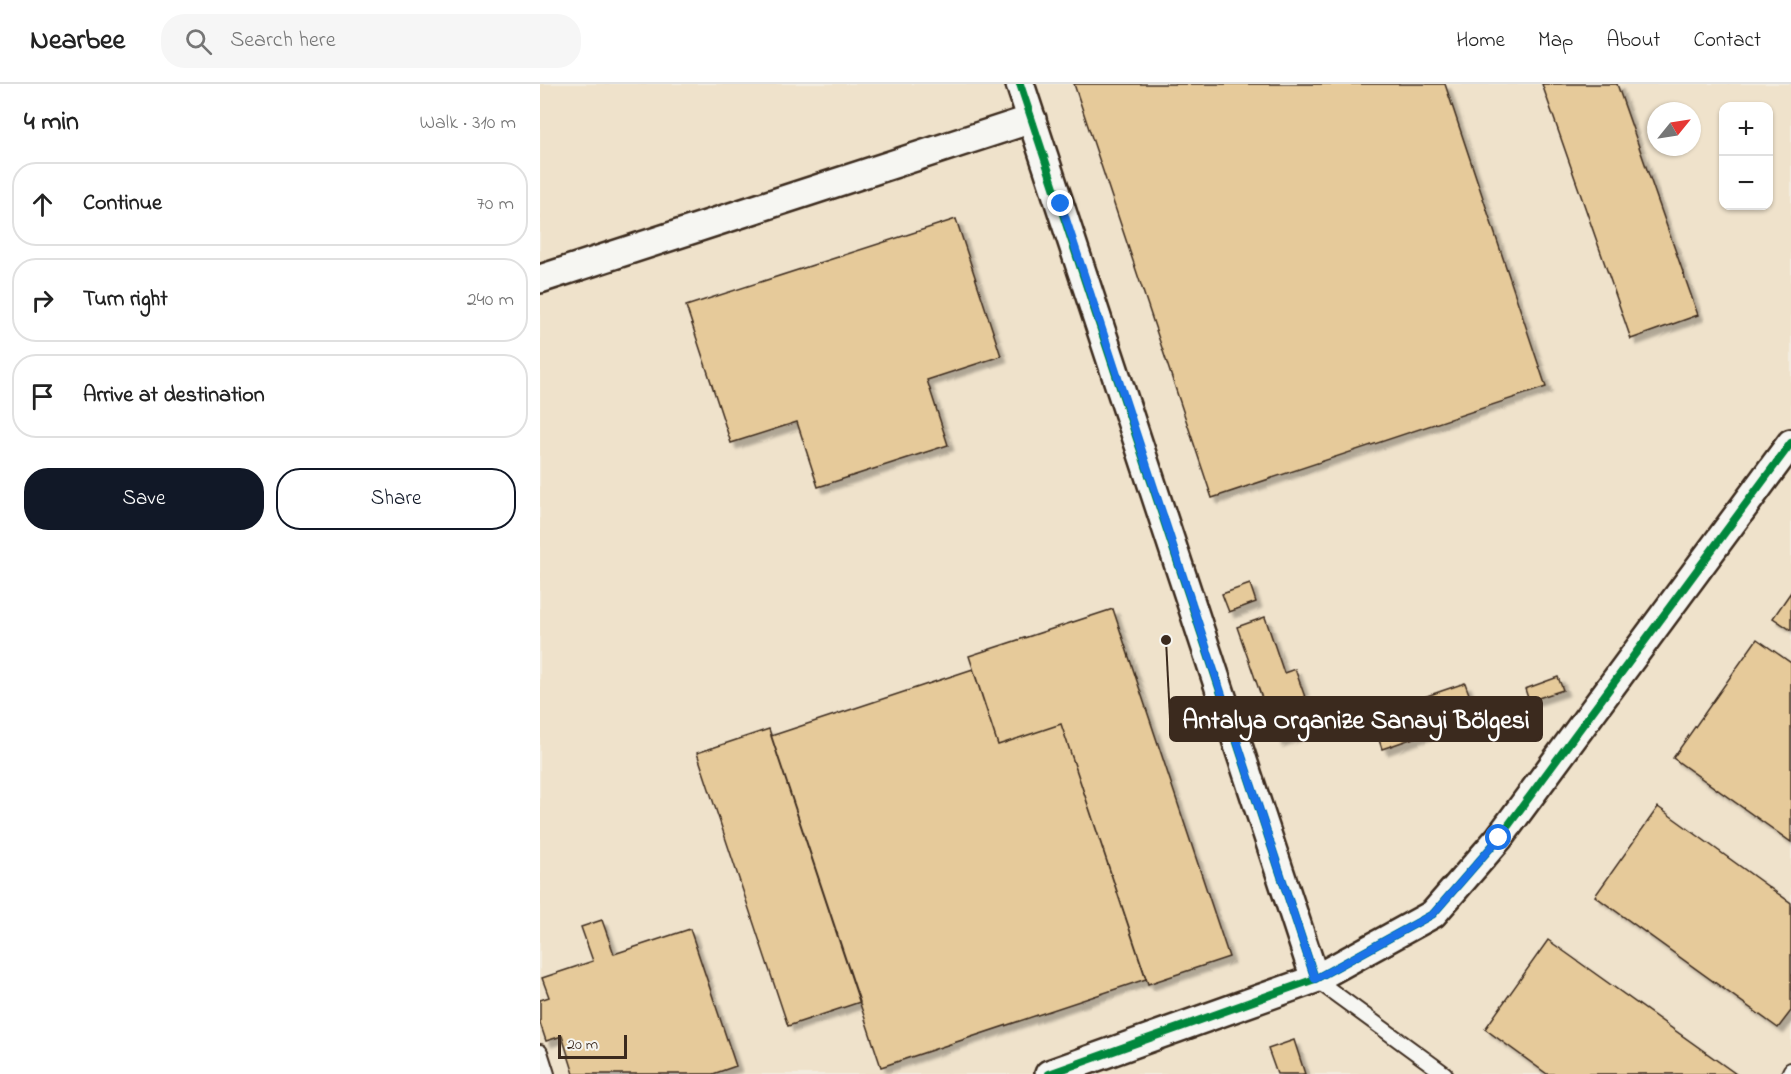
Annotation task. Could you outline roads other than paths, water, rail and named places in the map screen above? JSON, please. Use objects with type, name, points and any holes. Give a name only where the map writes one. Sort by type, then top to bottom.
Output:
[{"type":"street","points":[[1020,84],[1315,979]]},
{"type":"street","points":[[540,279],[1032,120]]},
{"type":"street","points":[[1049,1074],[1315,979],[1433,914],[1499,838],[1791,443]]},
{"type":"lane","points":[[1315,979],[1445,1074]]},
{"type":"lane","points":[[540,1052],[547,1074]]},
{"type":"place","name":"Antalya Organize Sanayi Bölgesi","points":[[1166,640]]}]
